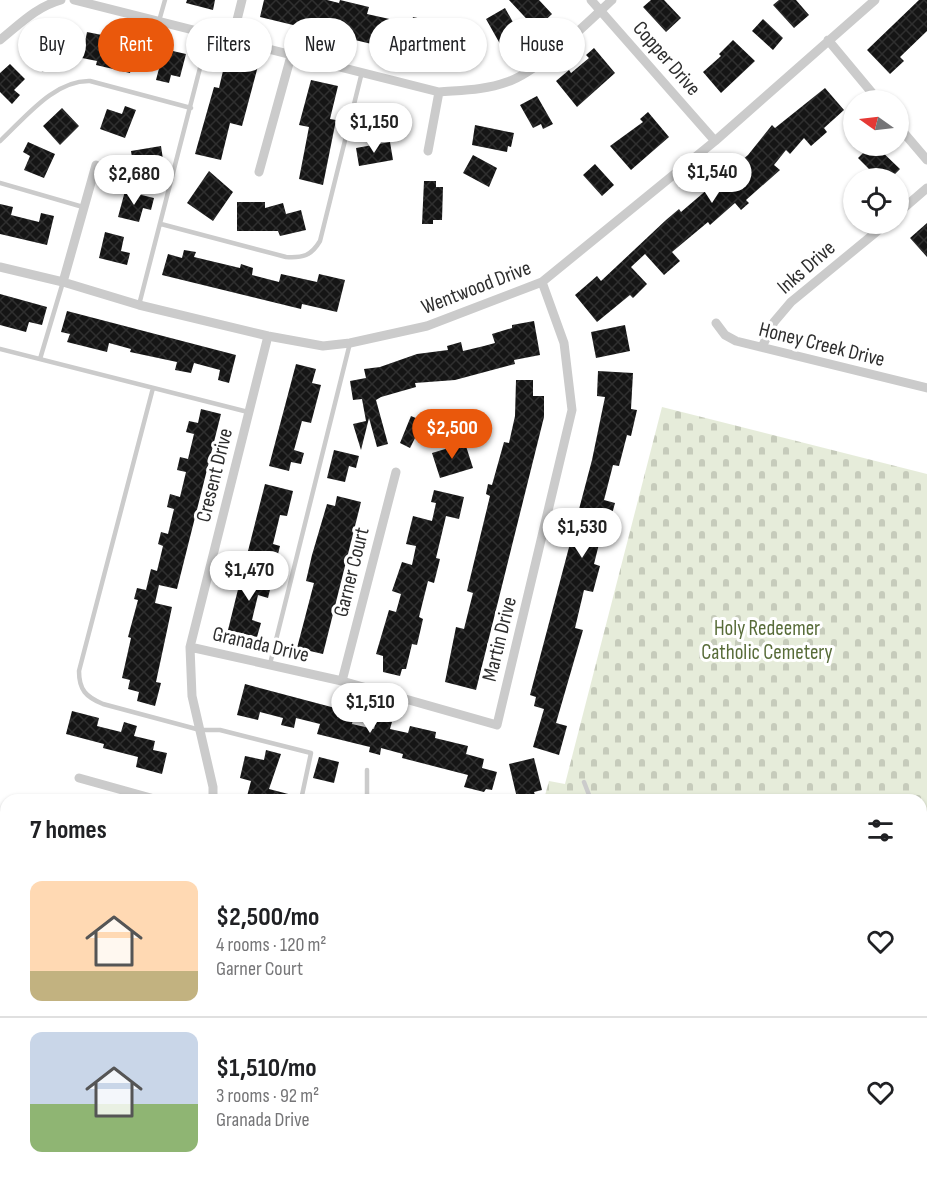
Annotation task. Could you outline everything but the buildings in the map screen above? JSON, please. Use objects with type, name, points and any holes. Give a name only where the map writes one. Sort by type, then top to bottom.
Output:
[{"type":"street","points":[[0,40],[26,17],[48,4],[61,0]]},
{"type":"street","points":[[74,0],[87,1],[148,18]]},
{"type":"street","points":[[238,18],[242,0]]},
{"type":"street","name":"Copper Drive","points":[[591,0],[715,141]]},
{"type":"street","points":[[357,70],[439,92],[482,89],[510,82],[541,61],[612,0]]},
{"type":"street","name":"Wentwood Drive","points":[[0,267],[63,282],[139,305],[268,336],[323,346],[350,343],[427,326],[542,282],[715,141],[875,0]]},
{"type":"street","points":[[828,40],[870,90]]},
{"type":"street","points":[[259,172],[287,72]]},
{"type":"street","points":[[428,151],[439,92]]},
{"type":"street","points":[[909,139],[927,160]]},
{"type":"street","points":[[63,282],[96,165]]},
{"type":"street","points":[[909,204],[927,188]]},
{"type":"street","name":"Inks Drive","points":[[762,347],[774,322],[791,302],[874,234]]},
{"type":"street","name":"Martin Drive","points":[[497,724],[572,410],[564,343],[542,282]]},
{"type":"street","name":"Honey Creek Drive","points":[[716,323],[725,335],[736,341],[927,388]]},
{"type":"street","name":"Cresent Drive","points":[[213,794],[192,696],[190,647],[268,336]]},
{"type":"street","name":"Garner Court","points":[[342,681],[396,472]]},
{"type":"street","name":"Granada Drive","points":[[190,647],[342,681],[497,724]]},
{"type":"street","points":[[79,778],[136,794]]},
{"type":"lane","points":[[160,18],[165,0]]},
{"type":"lane","points":[[161,224],[286,256],[301,258],[313,252],[320,241],[362,71]]},
{"type":"lane","points":[[139,305],[200,72]]},
{"type":"lane","points":[[0,141],[58,89],[80,80],[191,108]]},
{"type":"lane","points":[[0,183],[83,207]]},
{"type":"lane","points":[[40,359],[63,282]]},
{"type":"lane","points":[[269,664],[350,343]]},
{"type":"lane","points":[[0,349],[248,412]]},
{"type":"lane","points":[[153,388],[79,681],[82,692],[89,698],[200,730],[220,730],[311,753],[302,794]]},
{"type":"lane","points":[[367,770],[367,794]]},
{"type":"lane","points":[[584,782],[589,794]]},
{"type":"green space","name":"Holy Redeemer Catholic Cemetery","points":[[662,407],[927,474],[927,794],[545,794],[549,781],[565,784]]}]
